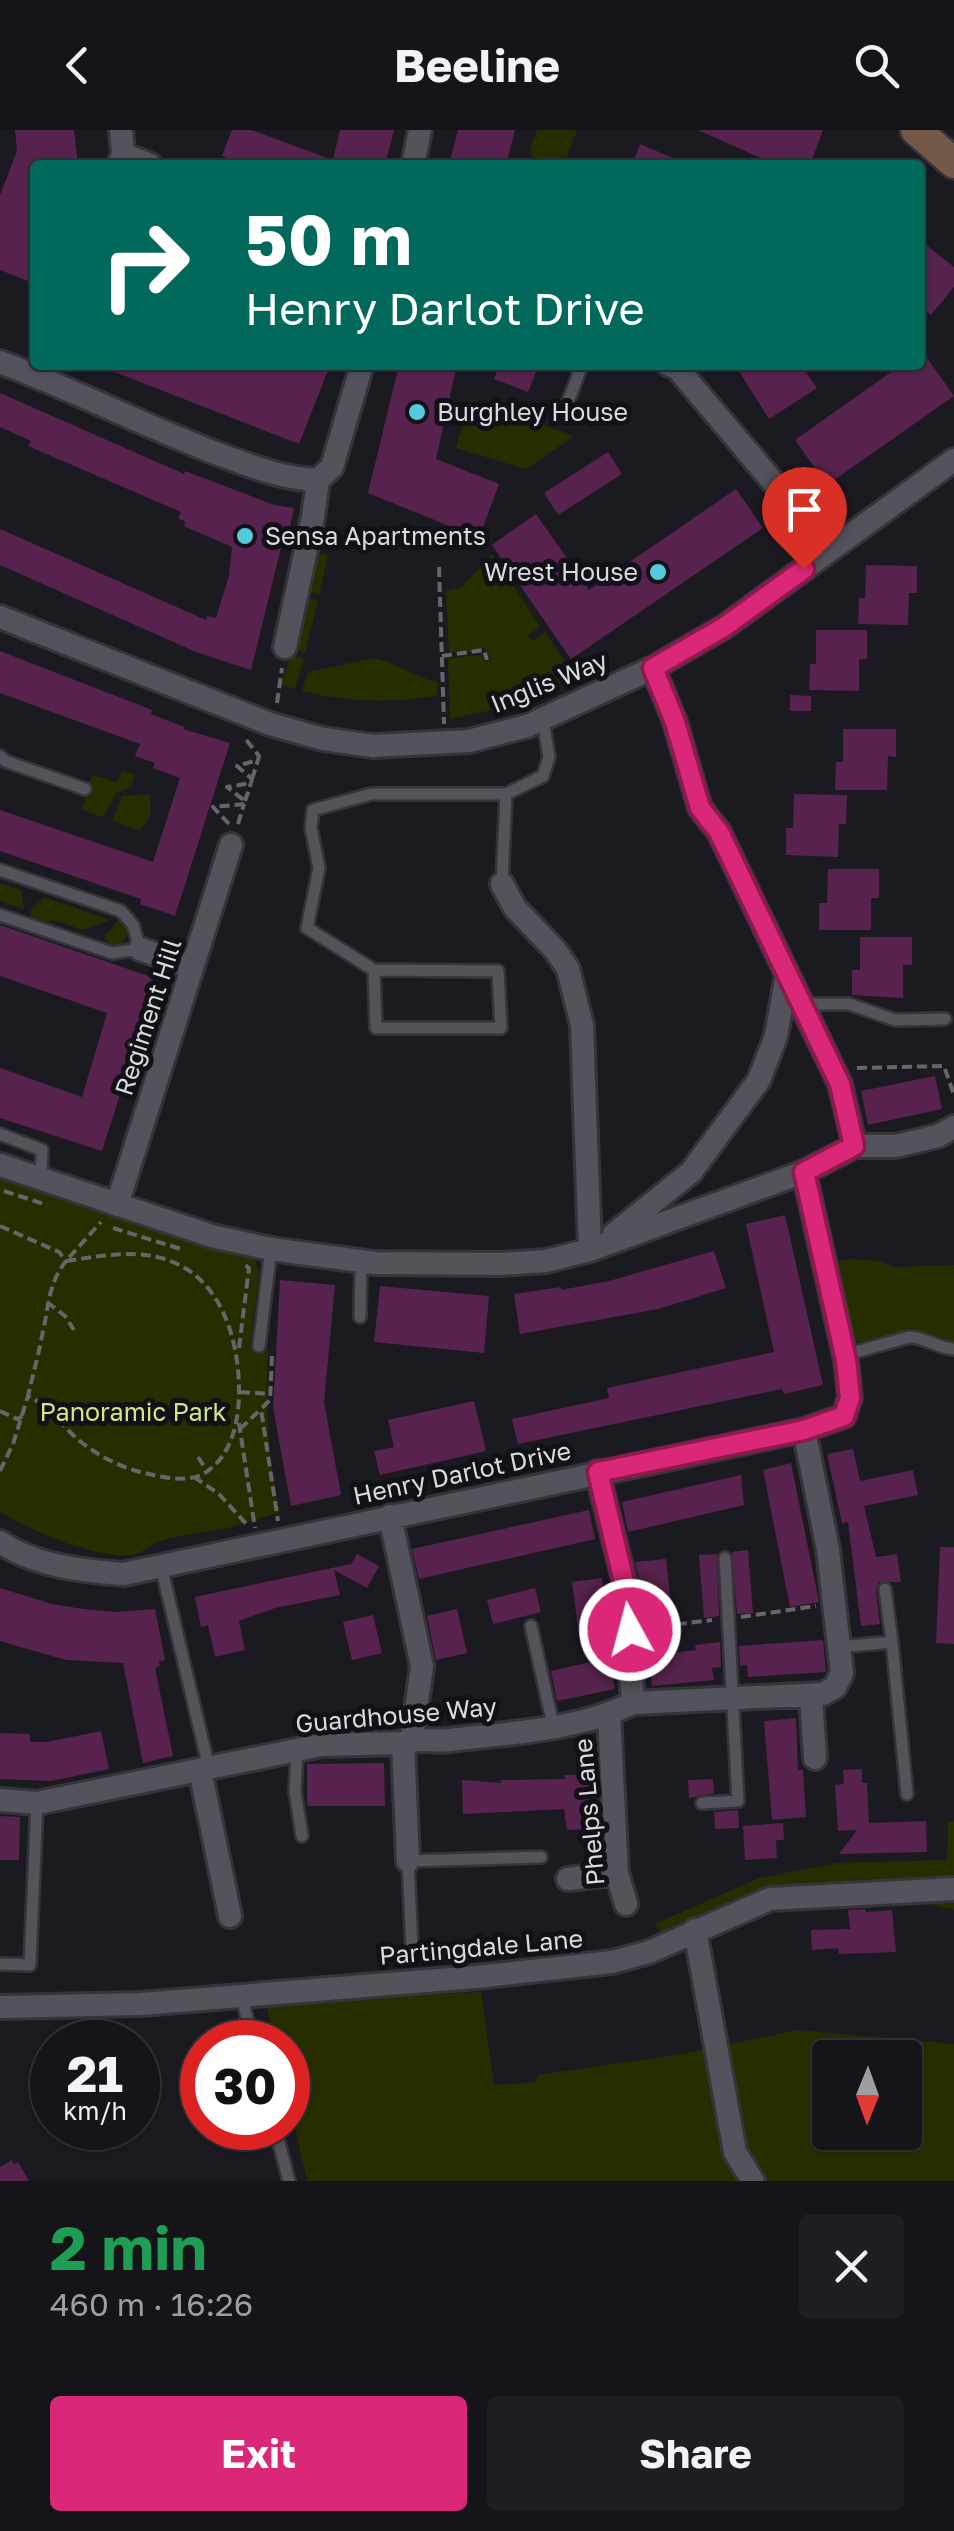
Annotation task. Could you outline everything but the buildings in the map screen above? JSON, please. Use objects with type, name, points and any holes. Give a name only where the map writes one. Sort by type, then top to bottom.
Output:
[{"type":"main road","points":[[916,130],[954,163]]},
{"type":"street","points":[[121,130],[121,160]]},
{"type":"street","points":[[413,160],[420,130]]},
{"type":"street","points":[[0,362],[30,368]]},
{"type":"street","points":[[39,370],[180,440],[263,472],[294,480],[318,480]]},
{"type":"street","points":[[285,647],[314,516],[318,480],[332,467],[361,370]]},
{"type":"street","points":[[679,370],[806,521],[825,552]]},
{"type":"street","name":"Inglis Way","points":[[0,617],[253,717],[323,739],[373,746],[469,741],[543,718],[653,668],[724,627],[954,460]]},
{"type":"street","points":[[653,668],[675,722],[700,808],[719,832],[832,1068],[847,1106],[854,1146]]},
{"type":"street","name":"Regiment Hill","points":[[117,1205],[231,845]]},
{"type":"street","points":[[502,884],[514,908],[568,968],[582,1025],[590,1250]]},
{"type":"street","points":[[140,948],[192,967]]},
{"type":"street","points":[[590,1250],[691,1172],[758,1080],[776,1036],[787,974]]},
{"type":"street","points":[[0,1164],[212,1236],[270,1249],[360,1261],[500,1264],[546,1262],[590,1250],[804,1172],[854,1146],[896,1146],[938,1136],[954,1127]]},
{"type":"street","name":"Henry Darlot Drive","points":[[0,1542],[13,1551],[64,1567],[124,1574],[804,1430],[844,1416],[850,1398],[844,1355],[804,1172]]},
{"type":"street","points":[[804,1430],[828,1550],[842,1674],[835,1686],[811,1696],[815,1758]]},
{"type":"street","points":[[598,1472],[624,1582],[634,1703]]},
{"type":"street","points":[[390,1516],[422,1666],[408,1741],[408,1861]]},
{"type":"street","name":"Guardhouse Way","points":[[0,1800],[37,1803],[322,1745],[436,1742],[553,1725],[609,1715],[634,1703],[811,1696]]},
{"type":"street","name":"Phelps Lane","points":[[609,1715],[617,1873],[626,1904]]},
{"type":"street","points":[[205,1769],[230,1916]]},
{"type":"street","points":[[568,1878],[617,1873]]},
{"type":"street","name":"Partingdale Lane","points":[[0,2007],[141,2004],[612,1962],[649,1952],[770,1899],[954,1889]]},
{"type":"street","points":[[695,1930],[735,2152],[752,2181]]},
{"type":"lane","points":[[563,416],[580,370]]},
{"type":"lane","points":[[374,970],[376,1028],[500,1028],[498,972],[374,970],[307,928],[319,868],[311,828],[313,810],[371,794],[506,794],[543,776],[548,757],[543,718]]},
{"type":"lane","points":[[0,756],[4,762],[85,789]]},
{"type":"lane","points":[[502,884],[506,794]]},
{"type":"lane","points":[[0,870],[121,911],[133,925],[140,948],[112,952],[0,916]]},
{"type":"lane","points":[[802,1004],[849,1004],[895,1020],[945,1019]]},
{"type":"lane","points":[[0,1134],[42,1150],[41,1178]]},
{"type":"lane","points":[[259,1346],[270,1249]]},
{"type":"lane","points":[[360,1261],[360,1318]]},
{"type":"lane","points":[[844,1355],[909,1336],[954,1348]]},
{"type":"lane","points":[[702,1803],[738,1800],[725,1558]]},
{"type":"lane","points":[[162,1566],[205,1769]]},
{"type":"lane","points":[[885,1589],[907,1794]]},
{"type":"lane","points":[[530,1626],[553,1725]]},
{"type":"lane","points":[[840,1646],[892,1642]]},
{"type":"lane","points":[[298,1750],[295,1791],[302,1836]]},
{"type":"lane","points":[[0,1964],[30,1965],[37,1803]]},
{"type":"lane","points":[[412,1949],[408,1861],[541,1857]]},
{"type":"lane","points":[[241,1994],[248,2020]]},
{"type":"lane","points":[[281,2150],[289,2181]]},
{"type":"path","points":[[439,567],[444,711]]},
{"type":"path","points":[[274,712],[281,693],[285,647]]},
{"type":"path","points":[[442,656],[484,650],[487,660]]},
{"type":"path","points":[[255,736],[246,732],[244,739],[259,758]]},
{"type":"path","points":[[238,822],[262,747]]},
{"type":"path","points":[[251,781],[237,766],[259,758]]},
{"type":"path","points":[[244,803],[228,787],[251,781]]},
{"type":"path","points":[[231,845],[235,830],[213,807],[244,803]]},
{"type":"path","points":[[832,1068],[944,1066],[954,1096]]},
{"type":"path","points":[[0,1471],[23,1416],[56,1273],[66,1261],[100,1223],[166,1247],[194,1252]]},
{"type":"path","points":[[0,1226],[59,1252],[66,1261]]},
{"type":"path","points":[[164,1259],[166,1247]]},
{"type":"path","points":[[66,1261],[126,1254],[164,1259],[184,1268],[213,1294],[224,1312],[238,1353]]},
{"type":"path","points":[[194,1477],[219,1494],[256,1534],[238,1419],[238,1353],[249,1268],[235,1255]]},
{"type":"path","points":[[47,1302],[74,1330]]},
{"type":"path","points":[[240,1429],[270,1400],[272,1352]]},
{"type":"path","points":[[239,1392],[270,1394]]},
{"type":"path","points":[[28,1396],[53,1411],[80,1442],[113,1462],[154,1475],[194,1477],[207,1470],[222,1456],[238,1419]]},
{"type":"path","points":[[261,1408],[282,1540]]},
{"type":"path","points":[[0,1411],[18,1419],[23,1416]]},
{"type":"path","points":[[198,1457],[207,1470]]},
{"type":"green space","points":[[537,130],[577,130],[566,160],[533,160],[530,150]]},
{"type":"green space","points":[[470,399],[574,436],[526,469],[456,448]]},
{"type":"green space","points":[[317,552],[328,555],[319,595],[308,592]]},
{"type":"green space","points":[[492,554],[540,626],[528,636],[533,641],[545,632],[567,665],[576,661],[578,675],[515,705],[450,719],[448,658],[482,655],[484,662],[491,660],[485,647],[473,652],[449,652],[446,591],[462,587]]},
{"type":"green space","points":[[308,598],[318,600],[305,653],[293,650]]},
{"type":"green space","points":[[291,655],[304,659],[295,689],[281,684]]},
{"type":"green space","points":[[373,658],[437,682],[438,695],[370,700],[302,691],[308,672]]},
{"type":"green space","points":[[122,771],[135,775],[131,787],[116,793],[103,817],[82,810],[92,775],[117,782]]},
{"type":"green space","points":[[150,794],[150,818],[140,830],[112,821],[122,796]]},
{"type":"green space","points":[[0,883],[21,890],[24,909],[0,901]]},
{"type":"green space","points":[[44,897],[110,920],[83,930],[54,920],[46,923],[31,918],[30,911]]},
{"type":"green space","points":[[120,918],[129,931],[122,944],[110,945],[104,937]]},
{"type":"green space","name":"Panoramic Park","points":[[0,1175],[255,1260],[259,1272],[250,1348],[268,1350],[268,1432],[280,1513],[167,1539],[135,1554],[116,1555],[64,1542],[0,1512]]},
{"type":"green space","points":[[880,1261],[894,1267],[954,1265],[954,1342],[913,1329],[860,1342],[854,1340],[836,1262]]},
{"type":"green space","points":[[954,1821],[954,1910],[902,1898],[816,1891],[665,1938],[655,1924],[759,1878],[837,1863],[947,1860],[948,1822]]},
{"type":"green space","points":[[481,1992],[494,2085],[536,2082],[538,2075],[682,2054],[798,2030],[909,2040],[812,2040],[812,2150],[922,2150],[922,2041],[954,2044],[954,2181],[307,2181],[300,2150],[310,2150],[310,2020],[270,2020],[266,2004]]},
{"type":"place","name":"Burghley House","points":[[417,412]]},
{"type":"place","name":"Sensa Apartments","points":[[245,536]]},
{"type":"place","name":"Wrest House","points":[[658,572]]},
{"type":"route","points":[[630,1630],[624,1582],[598,1472],[804,1430],[844,1416],[850,1398],[846,1360],[804,1172],[854,1146],[847,1106],[719,832],[700,808],[675,722],[653,668],[724,627],[804,569]]}]
